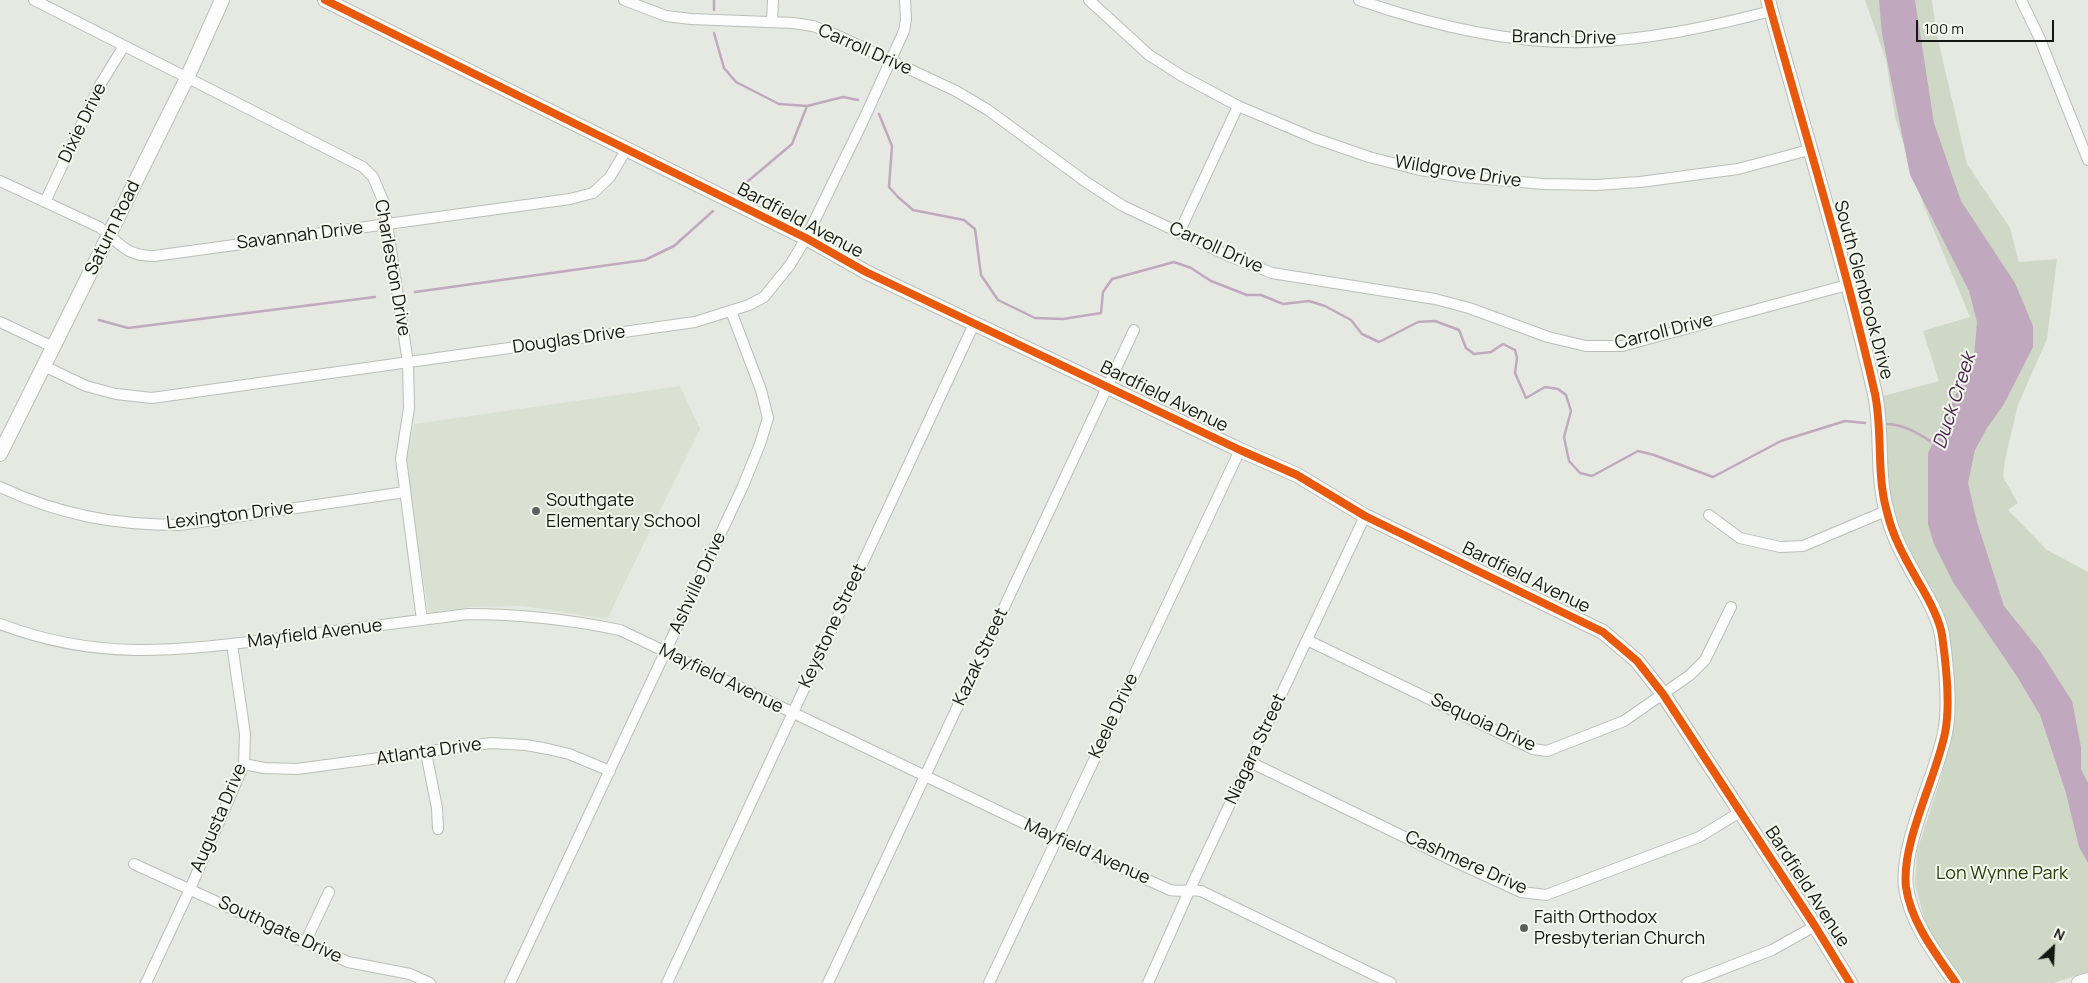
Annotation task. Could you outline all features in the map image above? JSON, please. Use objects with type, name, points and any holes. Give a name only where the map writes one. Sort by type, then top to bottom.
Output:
[{"type":"street","name":"Charleston Drive","points":[[34,0],[363,168],[373,177],[384,202],[408,363],[409,408],[401,460],[422,620]]},
{"type":"street","name":"Saturn Road","points":[[0,454],[187,78],[222,0]]},
{"type":"street","name":"Bardfield Avenue","points":[[324,0],[806,238],[866,272],[1240,450],[1297,475],[1365,516],[1603,632],[1637,661],[1663,694],[1815,926],[1850,983]]},
{"type":"street","name":"Carroll Drive","points":[[624,0],[666,16],[691,19],[772,21],[813,26],[890,60],[988,110],[1123,206],[1179,233],[1272,273],[1435,299],[1469,308],[1548,337],[1586,346],[1622,346],[1847,285]]},
{"type":"street","points":[[772,21],[773,0]]},
{"type":"street","name":"Douglas Drive","points":[[44,366],[86,386],[116,394],[152,398],[695,322],[731,312],[764,297],[790,265],[806,238],[904,31],[906,20],[905,0]]},
{"type":"street","name":"Wildgrove Drive","points":[[1090,0],[1149,55],[1182,76],[1238,106],[1314,138],[1369,157],[1420,170],[1464,177],[1543,184],[1596,185],[1738,169],[1809,150]]},
{"type":"street","name":"Branch Drive","points":[[1359,0],[1405,16],[1450,28],[1500,36],[1574,42],[1635,38],[1710,27],[1769,6]]},
{"type":"street","points":[[2021,0],[2039,37],[2088,160]]},
{"type":"street","name":"South Glenbrook Drive","points":[[1769,6],[1847,285],[1875,398],[1880,439],[1880,474],[1886,511],[1902,551],[1933,610],[1941,631],[1946,689],[1946,731],[1937,766],[1910,844],[1906,885],[1919,925],[1956,983]]},
{"type":"street","name":"Dixie Drive","points":[[45,202],[100,85],[124,46]]},
{"type":"street","points":[[1179,233],[1238,106]]},
{"type":"street","name":"Savannah Drive","points":[[0,181],[99,227],[110,235],[122,248],[139,256],[154,256],[570,199],[593,193],[610,177],[626,150]]},
{"type":"street","name":"Ashville Drive","points":[[510,983],[744,486],[760,444],[768,418],[761,390],[731,312]]},
{"type":"street","points":[[0,322],[53,347]]},
{"type":"street","name":"Keystone Street","points":[[667,983],[974,324]]},
{"type":"street","name":"Kazak Street","points":[[828,983],[1134,330]]},
{"type":"street","name":"Keele Drive","points":[[989,983],[1240,450]]},
{"type":"street","name":"Lexington Drive","points":[[0,486],[24,498],[66,513],[99,520],[142,525],[180,525],[405,492]]},
{"type":"street","points":[[1709,516],[1740,538],[1780,547],[1803,546],[1886,511]]},
{"type":"street","name":"Niagara Street","points":[[1148,983],[1190,889],[1365,516]]},
{"type":"street","name":"Sequoia Drive","points":[[1307,640],[1533,749],[1547,752],[1624,721],[1690,675],[1705,660],[1731,607]]},
{"type":"street","name":"Mayfield Avenue","points":[[0,624],[49,640],[93,648],[132,651],[170,651],[468,614],[506,614],[577,621],[620,630],[1057,839],[1170,890],[1190,889],[1209,895],[1392,983]]},
{"type":"street","name":"Augusta Drive","points":[[146,983],[190,889],[244,764],[245,734],[232,644]]},
{"type":"street","name":"Atlanta Drive","points":[[244,764],[264,768],[297,769],[491,743],[526,745],[569,754],[610,771]]},
{"type":"street","points":[[426,753],[437,808],[438,829]]},
{"type":"street","name":"Cashmere Drive","points":[[1250,762],[1521,892],[1546,895],[1700,837],[1740,812]]},
{"type":"street","name":"Southgate Drive","points":[[134,864],[348,962],[410,974],[430,983]]},
{"type":"street","points":[[305,943],[329,892]]},
{"type":"street","points":[[1687,983],[1772,950],[1815,926]]},
{"type":"street","points":[[2079,983],[2088,980]]},
{"type":"shaded area","name":"Southgate Elementary School","points":[[680,386],[700,429],[607,619],[522,606],[472,607],[429,613],[406,455],[414,424]]},
{"type":"green space","name":"Lon Wynne Park","points":[[1865,0],[1932,0],[1936,31],[1967,164],[2010,228],[2019,262],[2057,259],[2047,339],[2018,405],[2005,460],[2003,477],[2018,503],[2008,510],[2047,550],[2088,572],[2088,972],[2053,983],[1966,983],[1927,929],[1915,884],[1917,851],[1941,777],[1953,729],[1951,679],[1916,566],[1889,510],[1883,396],[1939,381],[1923,331],[1970,317],[1924,207],[1895,117],[1886,60]]},
{"type":"water","name":"Duck Creek","points":[[1879,0],[1915,0],[1934,123],[1961,201],[2015,283],[2033,326],[2033,347],[2004,404],[1987,428],[1975,450],[1968,483],[1977,522],[2004,606],[2040,651],[2072,701],[2081,747],[2081,769],[2088,783],[2088,863],[2079,847],[2066,793],[2040,715],[2018,678],[1953,582],[1934,544],[1928,524],[1928,453],[1974,357],[1977,322],[1969,291],[1910,175],[1882,34]]},
{"type":"waterway","points":[[714,0],[714,10]]},
{"type":"waterway","points":[[714,33],[724,68],[736,82],[779,104],[807,106],[843,97],[858,100]]},
{"type":"waterway","points":[[741,187],[792,144],[807,106]]},
{"type":"waterway","points":[[879,114],[892,146],[889,187],[913,210],[964,220],[975,229],[981,275],[998,300],[1035,318],[1063,319],[1101,313],[1103,292],[1112,279],[1174,262],[1191,268],[1211,281],[1247,295],[1261,295],[1283,304],[1309,301],[1325,306],[1351,320],[1362,334],[1379,342],[1418,322],[1435,321],[1459,330],[1466,348],[1474,354],[1491,352],[1503,344],[1515,350],[1517,358],[1515,373],[1526,398],[1545,387],[1558,389],[1566,395],[1571,411],[1564,437],[1569,461],[1580,473],[1592,476],[1638,451],[1713,477],[1781,441],[1845,421],[1865,423]]},
{"type":"waterway","points":[[415,292],[645,260],[674,246],[713,211]]},
{"type":"waterway","points":[[99,320],[128,328],[375,297]]},
{"type":"waterway","name":"Duck Creek","points":[[1887,424],[1906,428],[1935,444]]},
{"type":"cycle path","points":[[325,0],[806,238],[866,272],[1240,450],[1297,475],[1365,516],[1603,632],[1637,661],[1663,694],[1815,926],[1850,983]]},
{"type":"cycle path","points":[[1768,0],[1837,246],[1875,394],[1879,424],[1880,468],[1884,498],[1890,522],[1900,549],[1933,608],[1942,635],[1947,684],[1947,722],[1941,751],[1920,810],[1909,851],[1906,887],[1913,913],[1925,938],[1956,983]]},
{"type":"place","name":"Southgate Elementary School","points":[[536,511]]},
{"type":"place","name":"Faith Orthodox Presbyterian Church","points":[[1524,928]]}]
